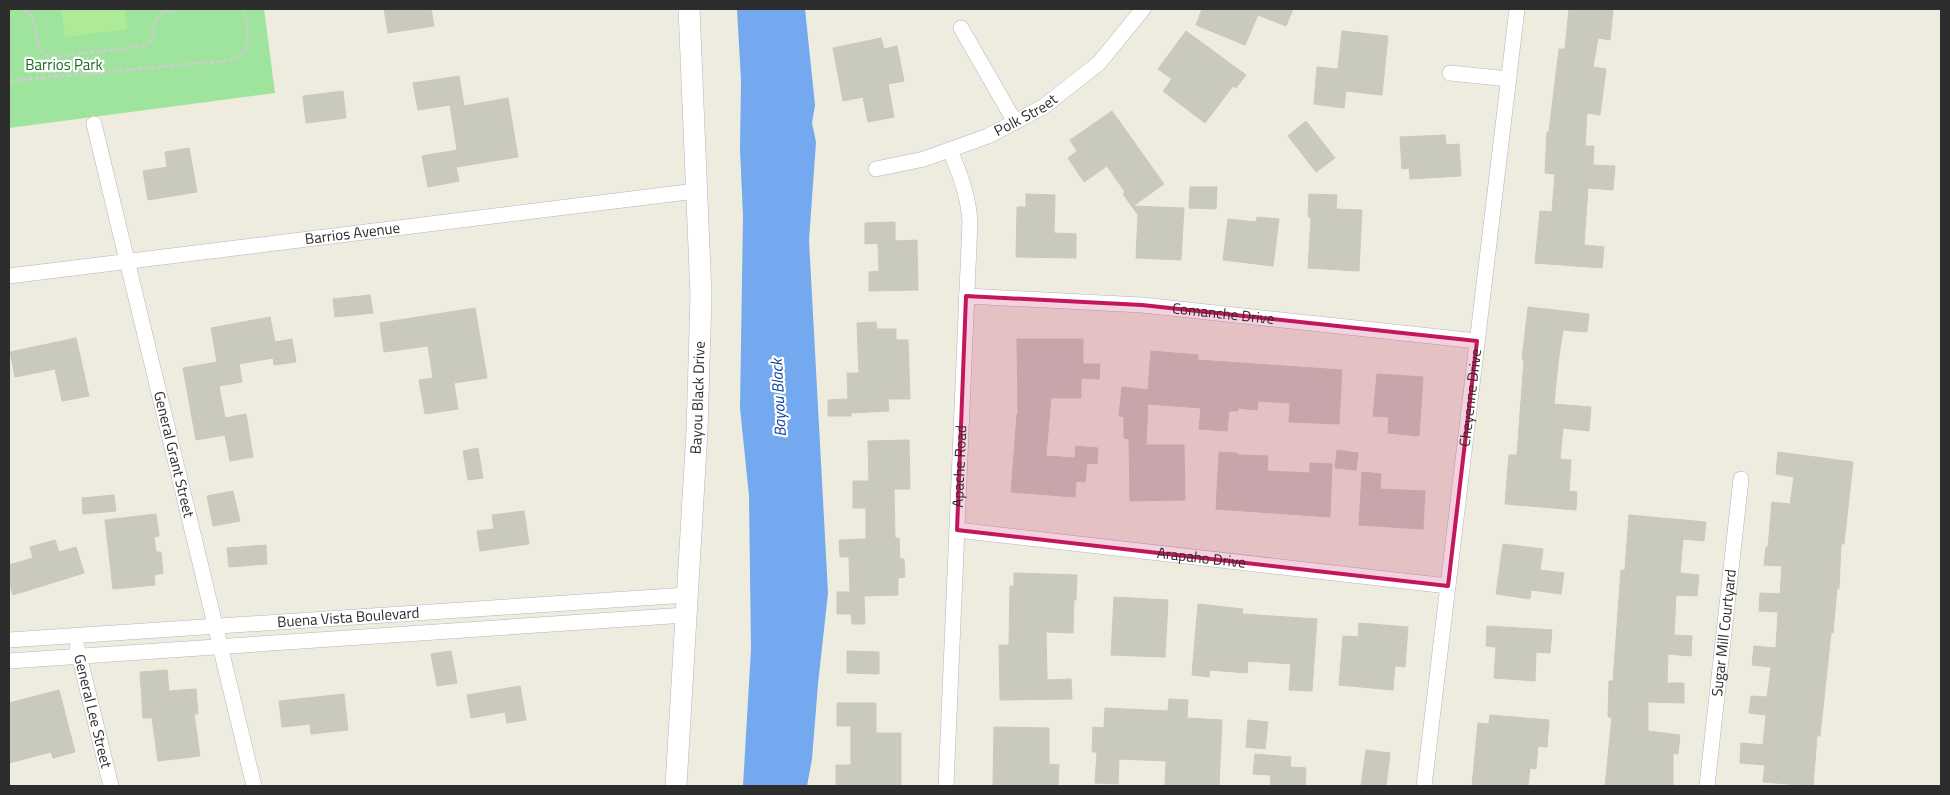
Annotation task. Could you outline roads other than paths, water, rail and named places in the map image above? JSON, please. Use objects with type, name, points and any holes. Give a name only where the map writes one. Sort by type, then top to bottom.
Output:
[{"type":"main road","name":"Bayou Black Drive","points":[[676,786],[697,431],[701,295],[689,9]]},
{"type":"street","name":"Polk Street","points":[[876,169],[924,159],[988,136],[1050,102],[1100,63],[1143,9]]},
{"type":"street","name":"Cheyenne Drive","points":[[1424,786],[1517,9]]},
{"type":"street","points":[[961,28],[1015,122]]},
{"type":"street","points":[[1450,73],[1509,79]]},
{"type":"street","name":"General Grant Street","points":[[94,124],[254,786]]},
{"type":"street","name":"Apache Road","points":[[946,786],[970,221],[963,182],[950,150]]},
{"type":"street","name":"Barrios Avenue","points":[[9,276],[696,191]]},
{"type":"street","name":"Comanche Drive","points":[[966,296],[1142,305],[1477,341]]},
{"type":"street","name":"Sugar Mill Courtyard","points":[[1707,786],[1741,479]]},
{"type":"street","name":"Arapaho Drive","points":[[956,530],[1448,586]]},
{"type":"street","name":"Buena Vista Boulevard","points":[[9,640],[215,626],[687,605]]},
{"type":"street","name":"Buena Vista Boulevard","points":[[9,661],[220,647],[687,605]]},
{"type":"street","name":"General Lee Street","points":[[74,636],[111,786]]},
{"type":"water","name":"Bayou Black","points":[[737,9],[805,9],[815,105],[812,123],[816,142],[809,240],[828,593],[812,759],[807,786],[743,786],[751,649],[749,496],[740,408],[743,216],[740,149],[741,80]]},
{"type":"park label","name":"Barrios Park","points":[[64,65]]}]
